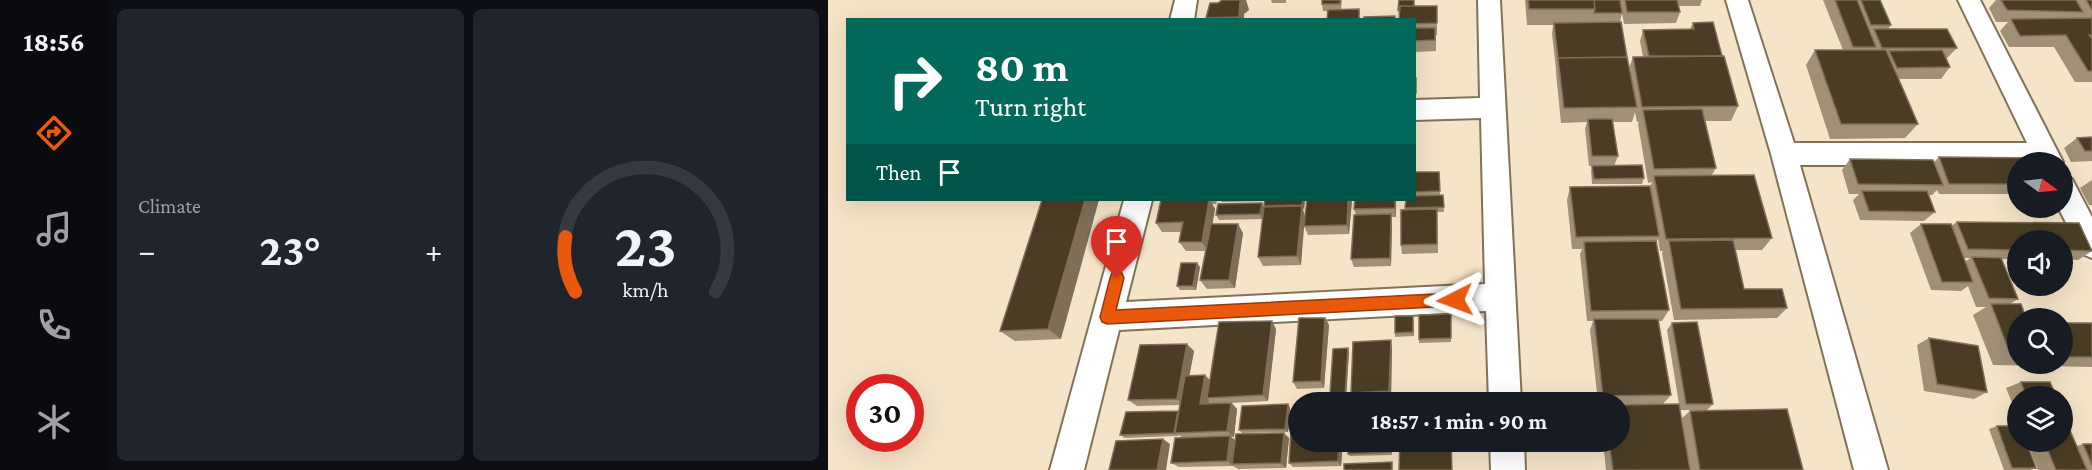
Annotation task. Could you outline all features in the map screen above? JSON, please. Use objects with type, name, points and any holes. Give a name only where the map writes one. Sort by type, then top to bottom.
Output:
[{"type":"street","points":[[1182,18],[1186,0]]},
{"type":"street","points":[[1489,0],[1505,392]]},
{"type":"street","points":[[1737,0],[1784,153],[1871,470]]},
{"type":"street","points":[[1969,0],[2044,152]]},
{"type":"street","points":[[1416,110],[1493,108]]},
{"type":"street","points":[[1784,153],[2007,157]]},
{"type":"street","points":[[1067,470],[1138,201]]},
{"type":"street","points":[[2073,208],[2092,245]]},
{"type":"street","points":[[1107,317],[1501,297]]},
{"type":"street","points":[[1507,452],[1508,470]]},
{"type":"building","points":[[1222,0],[1243,0],[1240,2],[1239,17],[1206,18],[1210,3],[1218,3]]},
{"type":"building","points":[[1322,0],[1340,0],[1340,4],[1322,4]]},
{"type":"building","points":[[1399,0],[1414,0],[1414,6],[1400,6],[1398,10]]},
{"type":"building","points":[[1528,0],[1594,0],[1595,9],[1529,9]]},
{"type":"building","points":[[1594,0],[1620,0],[1622,13],[1594,13]]},
{"type":"building","points":[[1625,0],[1677,0],[1680,12],[1627,12]]},
{"type":"building","points":[[1835,0],[1857,0],[1876,47],[1853,47]]},
{"type":"building","points":[[1861,0],[1880,0],[1891,25],[1871,25]]},
{"type":"building","points":[[2001,0],[2076,0],[2083,12],[2007,10]]},
{"type":"building","points":[[2086,0],[2092,0],[2092,10]]},
{"type":"building","points":[[1400,6],[1437,6],[1437,23],[1416,24],[1416,18],[1399,18]]},
{"type":"building","points":[[1359,9],[1359,18],[1327,18],[1328,10]]},
{"type":"building","points":[[1395,16],[1395,18],[1364,18]]},
{"type":"building","points":[[2092,18],[2092,35],[2089,35],[2092,39],[2092,71],[2088,71],[2066,35],[2020,36],[2011,19]]},
{"type":"building","points":[[1621,22],[1627,57],[1558,58],[1554,23]]},
{"type":"building","points":[[1713,22],[1722,56],[1649,56],[1643,30],[1694,29],[1693,23]]},
{"type":"building","points":[[1416,28],[1435,28],[1435,40],[1416,41]]},
{"type":"building","points":[[1874,29],[1947,29],[1957,48],[1882,48]]},
{"type":"building","points":[[1815,50],[1886,50],[1918,124],[1841,124]]},
{"type":"building","points":[[1942,50],[1950,67],[1897,68],[1889,51]]},
{"type":"building","points":[[1724,56],[1738,106],[1642,107],[1633,57]]},
{"type":"building","points":[[1627,57],[1637,107],[1564,108],[1558,58]]},
{"type":"building","points":[[1702,109],[1716,168],[1654,169],[1643,110]]},
{"type":"building","points":[[1588,119],[1612,119],[1618,156],[1592,156]]},
{"type":"building","points":[[2092,137],[2092,151],[2085,151],[2077,138]]},
{"type":"building","points":[[1939,157],[2007,158],[2007,184],[1949,184]]},
{"type":"building","points":[[1850,159],[1933,160],[1943,185],[1858,184]]},
{"type":"building","points":[[1642,165],[1644,178],[1594,179],[1592,166]]},
{"type":"building","points":[[1416,172],[1439,172],[1440,191],[1416,192]]},
{"type":"building","points":[[1754,175],[1772,238],[1666,239],[1654,176]]},
{"type":"building","points":[[1650,186],[1659,236],[1576,237],[1570,187]]},
{"type":"building","points":[[1862,191],[1927,191],[1935,212],[1869,211]]},
{"type":"building","points":[[1443,195],[1444,207],[1405,208],[1406,201],[1416,201],[1416,196]]},
{"type":"building","points":[[1042,201],[1085,201],[1048,329],[1000,331]]},
{"type":"building","points":[[1161,201],[1209,201],[1202,242],[1179,242],[1183,222],[1156,223]]},
{"type":"building","points":[[1265,201],[1303,201],[1302,205],[1264,206]]},
{"type":"building","points":[[1307,201],[1348,201],[1347,225],[1304,226]]},
{"type":"building","points":[[1355,201],[1395,201],[1395,208],[1354,209]]},
{"type":"building","points":[[1262,203],[1260,214],[1216,215],[1218,204]]},
{"type":"building","points":[[1302,206],[1297,256],[1258,257],[1264,207]]},
{"type":"building","points":[[1437,209],[1437,244],[1401,245],[1401,210]]},
{"type":"building","points":[[1391,214],[1390,258],[1351,259],[1354,215]]},
{"type":"building","points":[[1957,222],[2079,223],[2092,251],[2073,250],[2073,230],[2007,230],[2007,250],[1968,249]]},
{"type":"building","points":[[1211,224],[1238,224],[1229,280],[1200,280]]},
{"type":"building","points":[[1921,224],[1951,224],[1973,282],[1942,282]]},
{"type":"building","points":[[1733,240],[1744,289],[1782,289],[1787,308],[1681,309],[1669,241]]},
{"type":"building","points":[[1656,241],[1669,310],[1591,311],[1584,242]]},
{"type":"building","points":[[1972,257],[2001,258],[2007,272],[2007,296],[2017,296],[2018,299],[1989,298]]},
{"type":"building","points":[[1181,263],[1197,263],[1193,286],[1177,286]]},
{"type":"building","points":[[1991,304],[2021,304],[2022,308],[2007,308],[2007,346]]},
{"type":"building","points":[[1451,314],[1451,338],[1419,339],[1419,315]]},
{"type":"building","points":[[1395,316],[1413,316],[1413,332],[1395,333]]},
{"type":"building","points":[[1299,318],[1325,318],[1321,381],[1293,382]]},
{"type":"building","points":[[1594,319],[1658,319],[1671,395],[1630,396],[1630,392],[1603,392]]},
{"type":"building","points":[[1272,321],[1263,395],[1207,398],[1219,322]]},
{"type":"building","points":[[1697,322],[1713,404],[1686,404],[1672,323]]},
{"type":"building","points":[[2073,323],[2092,323],[2092,357],[2073,357]]},
{"type":"building","points":[[1929,338],[1978,346],[1987,392],[1937,384]]},
{"type":"building","points":[[1391,340],[1389,391],[1351,392],[1353,342]]},
{"type":"building","points":[[1187,344],[1177,399],[1128,400],[1140,345]]},
{"type":"building","points":[[1348,348],[1345,392],[1330,392],[1333,349]]},
{"type":"building","points":[[1205,375],[1200,404],[1231,403],[1227,431],[1175,433],[1185,376]]},
{"type":"building","points":[[2021,382],[2050,382],[2052,386],[2022,386]]},
{"type":"building","points":[[1288,404],[1285,429],[1239,430],[1242,406]]},
{"type":"building","points":[[1679,404],[1690,470],[1613,470],[1611,452],[1630,452],[1630,405]]},
{"type":"building","points":[[1787,409],[1803,470],[1700,470],[1690,411]]},
{"type":"building","points":[[1178,411],[1174,433],[1120,435],[1126,412]]},
{"type":"building","points":[[1997,426],[2007,426],[2007,452],[2030,452],[2036,468],[2012,468]]},
{"type":"building","points":[[1284,433],[1281,463],[1232,464],[1236,434]]},
{"type":"building","points":[[1230,436],[1227,461],[1171,463],[1175,438]]},
{"type":"building","points":[[2073,438],[2087,470],[2056,470],[2049,452],[2073,452]]},
{"type":"building","points":[[1163,439],[1157,470],[1109,470],[1116,441]]},
{"type":"building","points":[[2083,444],[2092,444],[2092,465]]},
{"type":"building","points":[[1290,452],[1338,452],[1338,461],[1289,463]]},
{"type":"building","points":[[1348,452],[1391,452],[1348,454]]},
{"type":"building","points":[[1400,452],[1451,452],[1452,470],[1399,470]]},
{"type":"building","points":[[1392,462],[1392,470],[1344,470],[1344,464]]},
{"type":"route","points":[[1117,278],[1107,317],[1455,300]]}]
